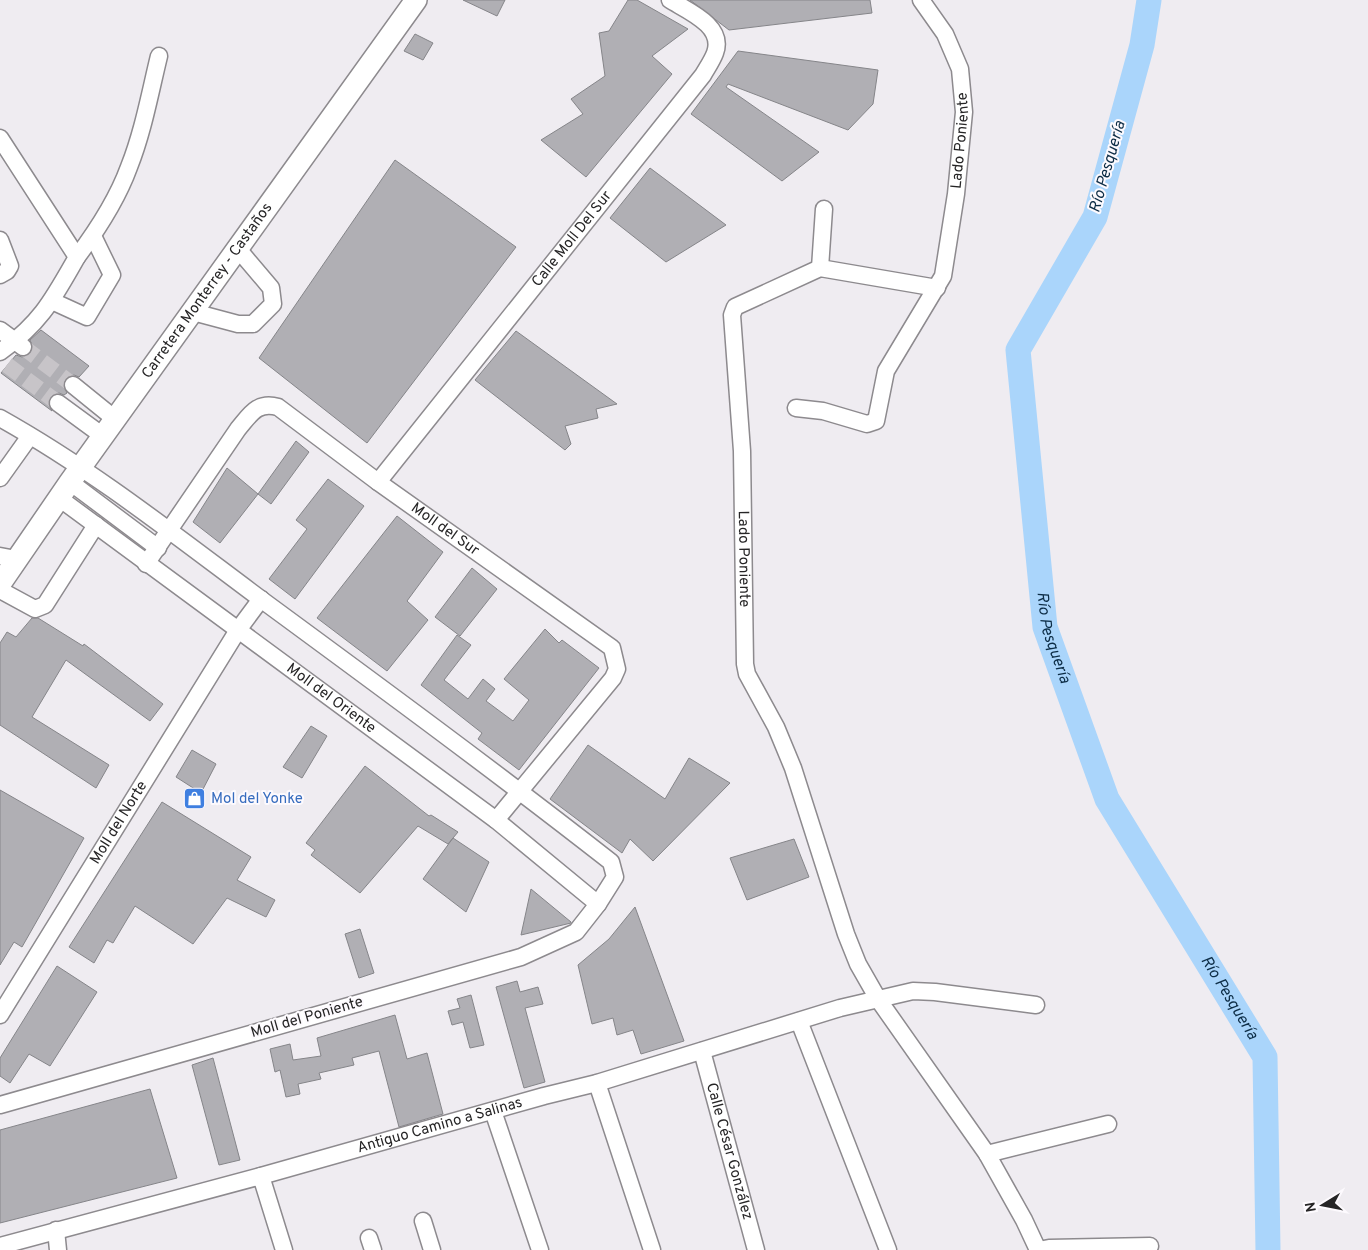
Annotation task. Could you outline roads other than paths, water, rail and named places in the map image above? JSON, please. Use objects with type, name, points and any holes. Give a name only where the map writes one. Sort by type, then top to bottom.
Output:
[{"type":"main road","name":"Carretera Monterrey - Castaños","points":[[0,584],[8,557],[70,482],[416,0]]},
{"type":"street","name":"Calle Moll Del Sur","points":[[378,482],[703,75],[715,53],[716,45],[713,30],[708,24],[670,0]]},
{"type":"street","name":"Lado Poniente","points":[[796,408],[823,411],[867,424],[876,421],[886,371],[937,288],[947,261],[956,194],[964,112],[964,89],[954,53],[945,34],[921,0]]},
{"type":"street","points":[[2,358],[19,344],[52,301],[77,257],[93,236],[110,208],[138,142],[160,56]]},
{"type":"street","points":[[0,138],[77,257]]},
{"type":"street","points":[[824,209],[820,268],[937,288]]},
{"type":"street","points":[[52,301],[87,317],[112,275],[93,236]]},
{"type":"street","points":[[0,240],[10,266],[7,271],[0,275]]},
{"type":"street","points":[[193,312],[238,324],[253,324],[273,304],[270,288],[238,249]]},
{"type":"street","name":"Lado Poniente","points":[[820,268],[740,302],[735,306],[733,312],[742,451],[745,664],[747,674],[776,727],[794,768],[846,934],[858,964],[878,999]]},
{"type":"street","points":[[0,330],[19,344]]},
{"type":"street","points":[[73,385],[109,428]]},
{"type":"street","points":[[58,403],[109,428]]},
{"type":"street","name":"Moll del Sur","points":[[146,564],[238,429],[255,408],[262,404],[278,407],[378,482],[612,648],[617,669],[613,678],[496,820]]},
{"type":"street","points":[[0,418],[30,436],[70,482],[158,548]]},
{"type":"street","points":[[0,478],[30,436]]},
{"type":"street","name":"Moll del Oriente","points":[[70,482],[96,525],[146,564],[496,820],[598,904]]},
{"type":"street","name":"Moll del Poniente","points":[[0,1104],[521,957],[576,932],[615,878],[613,865],[520,791],[170,530],[70,482]]},
{"type":"street","points":[[0,590],[36,609],[45,605],[96,525]]},
{"type":"street","name":"Moll del Norte","points":[[0,1015],[238,630],[261,599]]},
{"type":"street","name":"Antiguo Camino a Salinas","points":[[0,1246],[597,1084],[799,1021],[878,999],[913,992],[935,992],[1036,1005]]},
{"type":"street","points":[[878,999],[987,1154],[1039,1250],[1049,1248],[1150,1246]]},
{"type":"street","points":[[799,1021],[888,1250]]},
{"type":"street","name":"Calle César González","points":[[702,1052],[756,1250]]},
{"type":"street","points":[[597,1084],[652,1250]]},
{"type":"street","points":[[493,1111],[540,1250]]},
{"type":"street","points":[[987,1154],[1108,1124]]},
{"type":"street","points":[[261,1176],[284,1250]]},
{"type":"street","points":[[423,1221],[432,1250]]},
{"type":"street","points":[[56,1230],[58,1250]]},
{"type":"waterway","name":"Río Pesquería","points":[[1149,0],[1142,45],[1095,217],[1018,350],[1045,627],[1107,799],[1265,1057],[1268,1250]]},
{"type":"tunnel","points":[[23,347],[73,385]]},
{"type":"tunnel","points":[[7,365],[58,403]]},
{"type":"place","name":"Mol del Yonke","points":[[195,799]]}]
